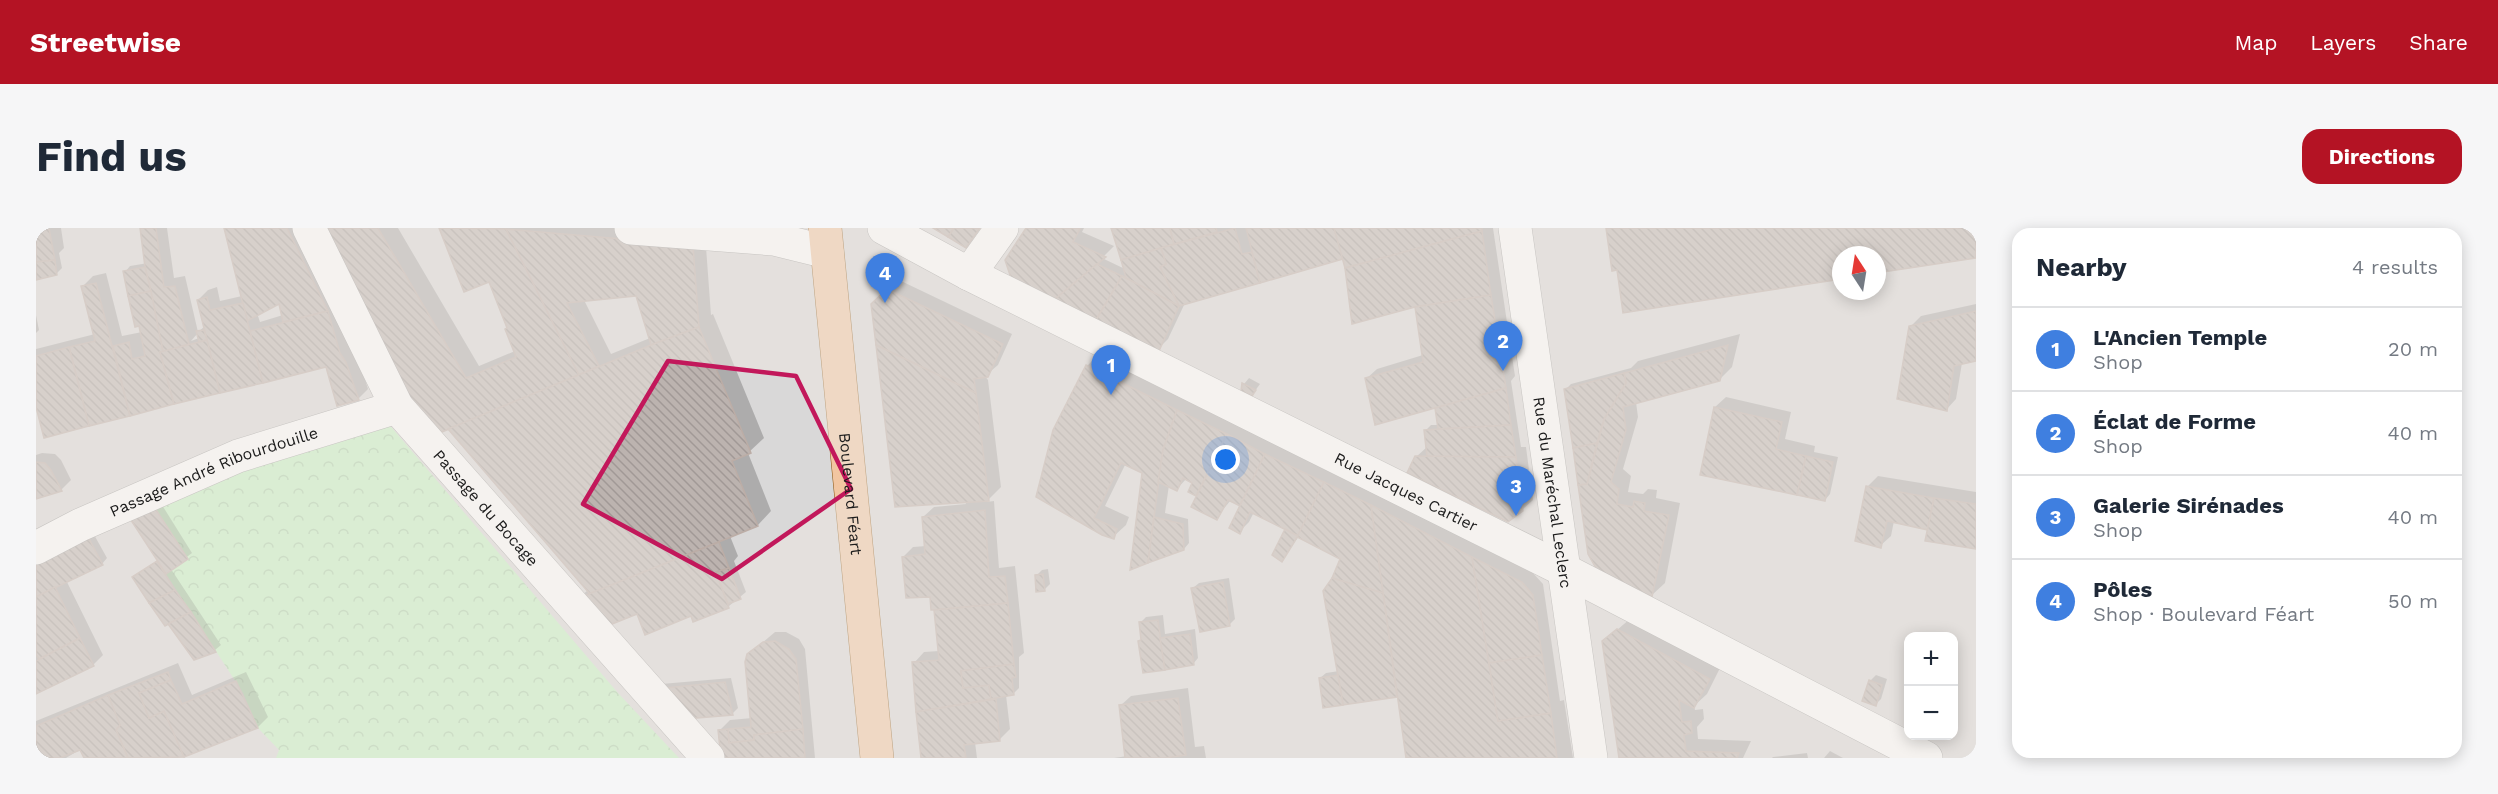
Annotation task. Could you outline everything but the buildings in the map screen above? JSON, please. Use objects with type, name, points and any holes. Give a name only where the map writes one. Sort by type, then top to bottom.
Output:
[{"type":"main road","name":"Boulevard Féart","points":[[826,240],[877,758]]},
{"type":"street","name":"Passage du Bocage","points":[[309,228],[397,407],[708,758]]},
{"type":"street","points":[[631,228],[774,239],[826,240]]},
{"type":"street","name":"Rue Jacques Cartier","points":[[884,228],[969,274],[1562,569],[1926,758]]},
{"type":"street","points":[[969,274],[1002,228]]},
{"type":"street","name":"Rue du Maréchal Leclerc","points":[[1515,228],[1590,758]]},
{"type":"street","name":"Passage André Ribourdouille","points":[[36,548],[80,525],[238,456],[397,407]]},
{"type":"highlighted area","points":[[668,361],[796,376],[851,489],[722,579],[583,504]]},
{"type":"shaded area","points":[[36,228],[1976,228],[1976,758],[36,758]]},
{"type":"green space","points":[[387,422],[618,693],[679,758],[276,758],[279,750],[258,728],[243,693],[166,574],[188,559],[151,502]]},
{"type":"place","name":"Pôles","points":[[885,303]]},
{"type":"place","name":"Éclat de Forme","points":[[1503,371]]},
{"type":"place","name":"L'Ancien Temple","points":[[1111,395]]},
{"type":"place","name":"Galerie Sirénades","points":[[1516,516]]}]
